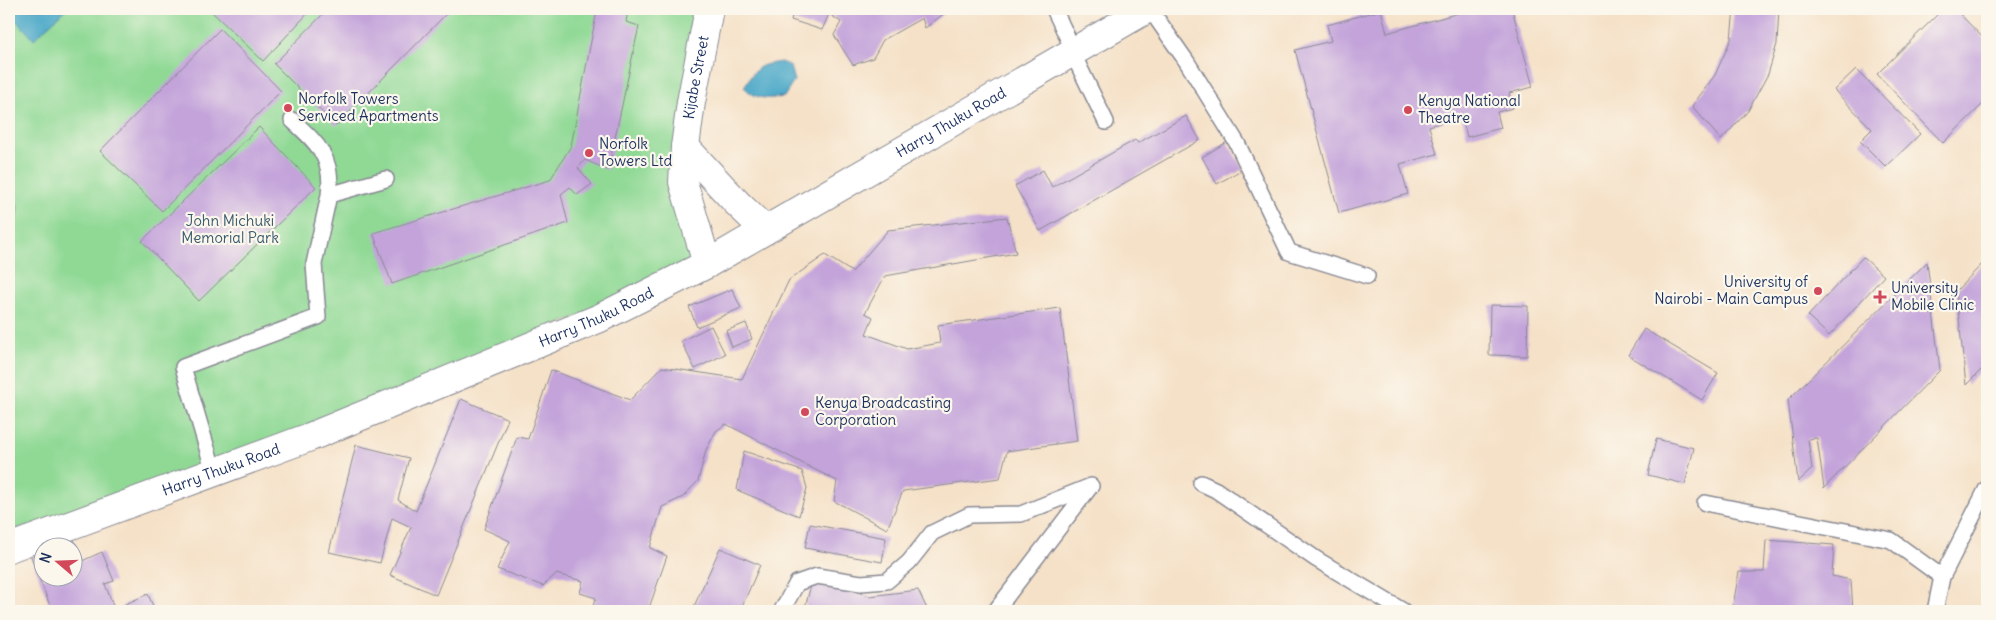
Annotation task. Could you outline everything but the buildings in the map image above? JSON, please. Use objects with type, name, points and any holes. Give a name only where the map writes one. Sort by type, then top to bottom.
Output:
[{"type":"street","name":"Kijabe Street","points":[[707,264],[683,182],[685,146],[691,102],[710,9]]},
{"type":"street","name":"Harry Thuku Road","points":[[9,548],[310,436],[600,318],[707,264],[1148,9]]},
{"type":"street","points":[[685,146],[736,203],[764,230]]},
{"type":"lane","points":[[1054,9],[1071,45],[1072,52],[1106,122]]},
{"type":"lane","points":[[1148,9],[1187,62],[1237,143],[1289,252],[1367,276]]},
{"type":"lane","points":[[214,472],[183,366],[318,317],[314,264],[331,179],[318,144],[292,120]]},
{"type":"lane","points":[[329,195],[386,179]]},
{"type":"lane","points":[[1201,483],[1216,490],[1316,558],[1403,611]]},
{"type":"lane","points":[[782,610],[797,583],[818,576],[861,583],[887,581],[909,562],[932,533],[969,515],[1021,514],[1091,486],[996,609]]},
{"type":"lane","points":[[1935,611],[1942,577],[1987,488]]},
{"type":"lane","points":[[1704,503],[1891,540],[1942,577]]},
{"type":"green space","name":"John Michuki Memorial Park","points":[[9,9],[710,9],[685,146],[707,264],[9,548]]},
{"type":"green space","points":[[9,186],[18,208],[9,251]]},
{"type":"water","points":[[9,9],[66,9],[34,39],[9,13]]},
{"type":"water","points":[[781,62],[790,66],[794,81],[784,97],[762,98],[744,87],[758,68],[767,64]]},
{"type":"place","name":"Norfolk Towers Serviced Apartments","points":[[288,108]]},
{"type":"place","name":"Kenya National Theatre","points":[[1408,110]]},
{"type":"place","name":"Norfolk Towers Ltd","points":[[589,153]]},
{"type":"place","name":"University of Nairobi - Main Campus","points":[[1818,291]]},
{"type":"place","name":"University Mobile Clinic","points":[[1880,297]]},
{"type":"place","name":"Kenya Broadcasting Corporation","points":[[805,412]]}]
